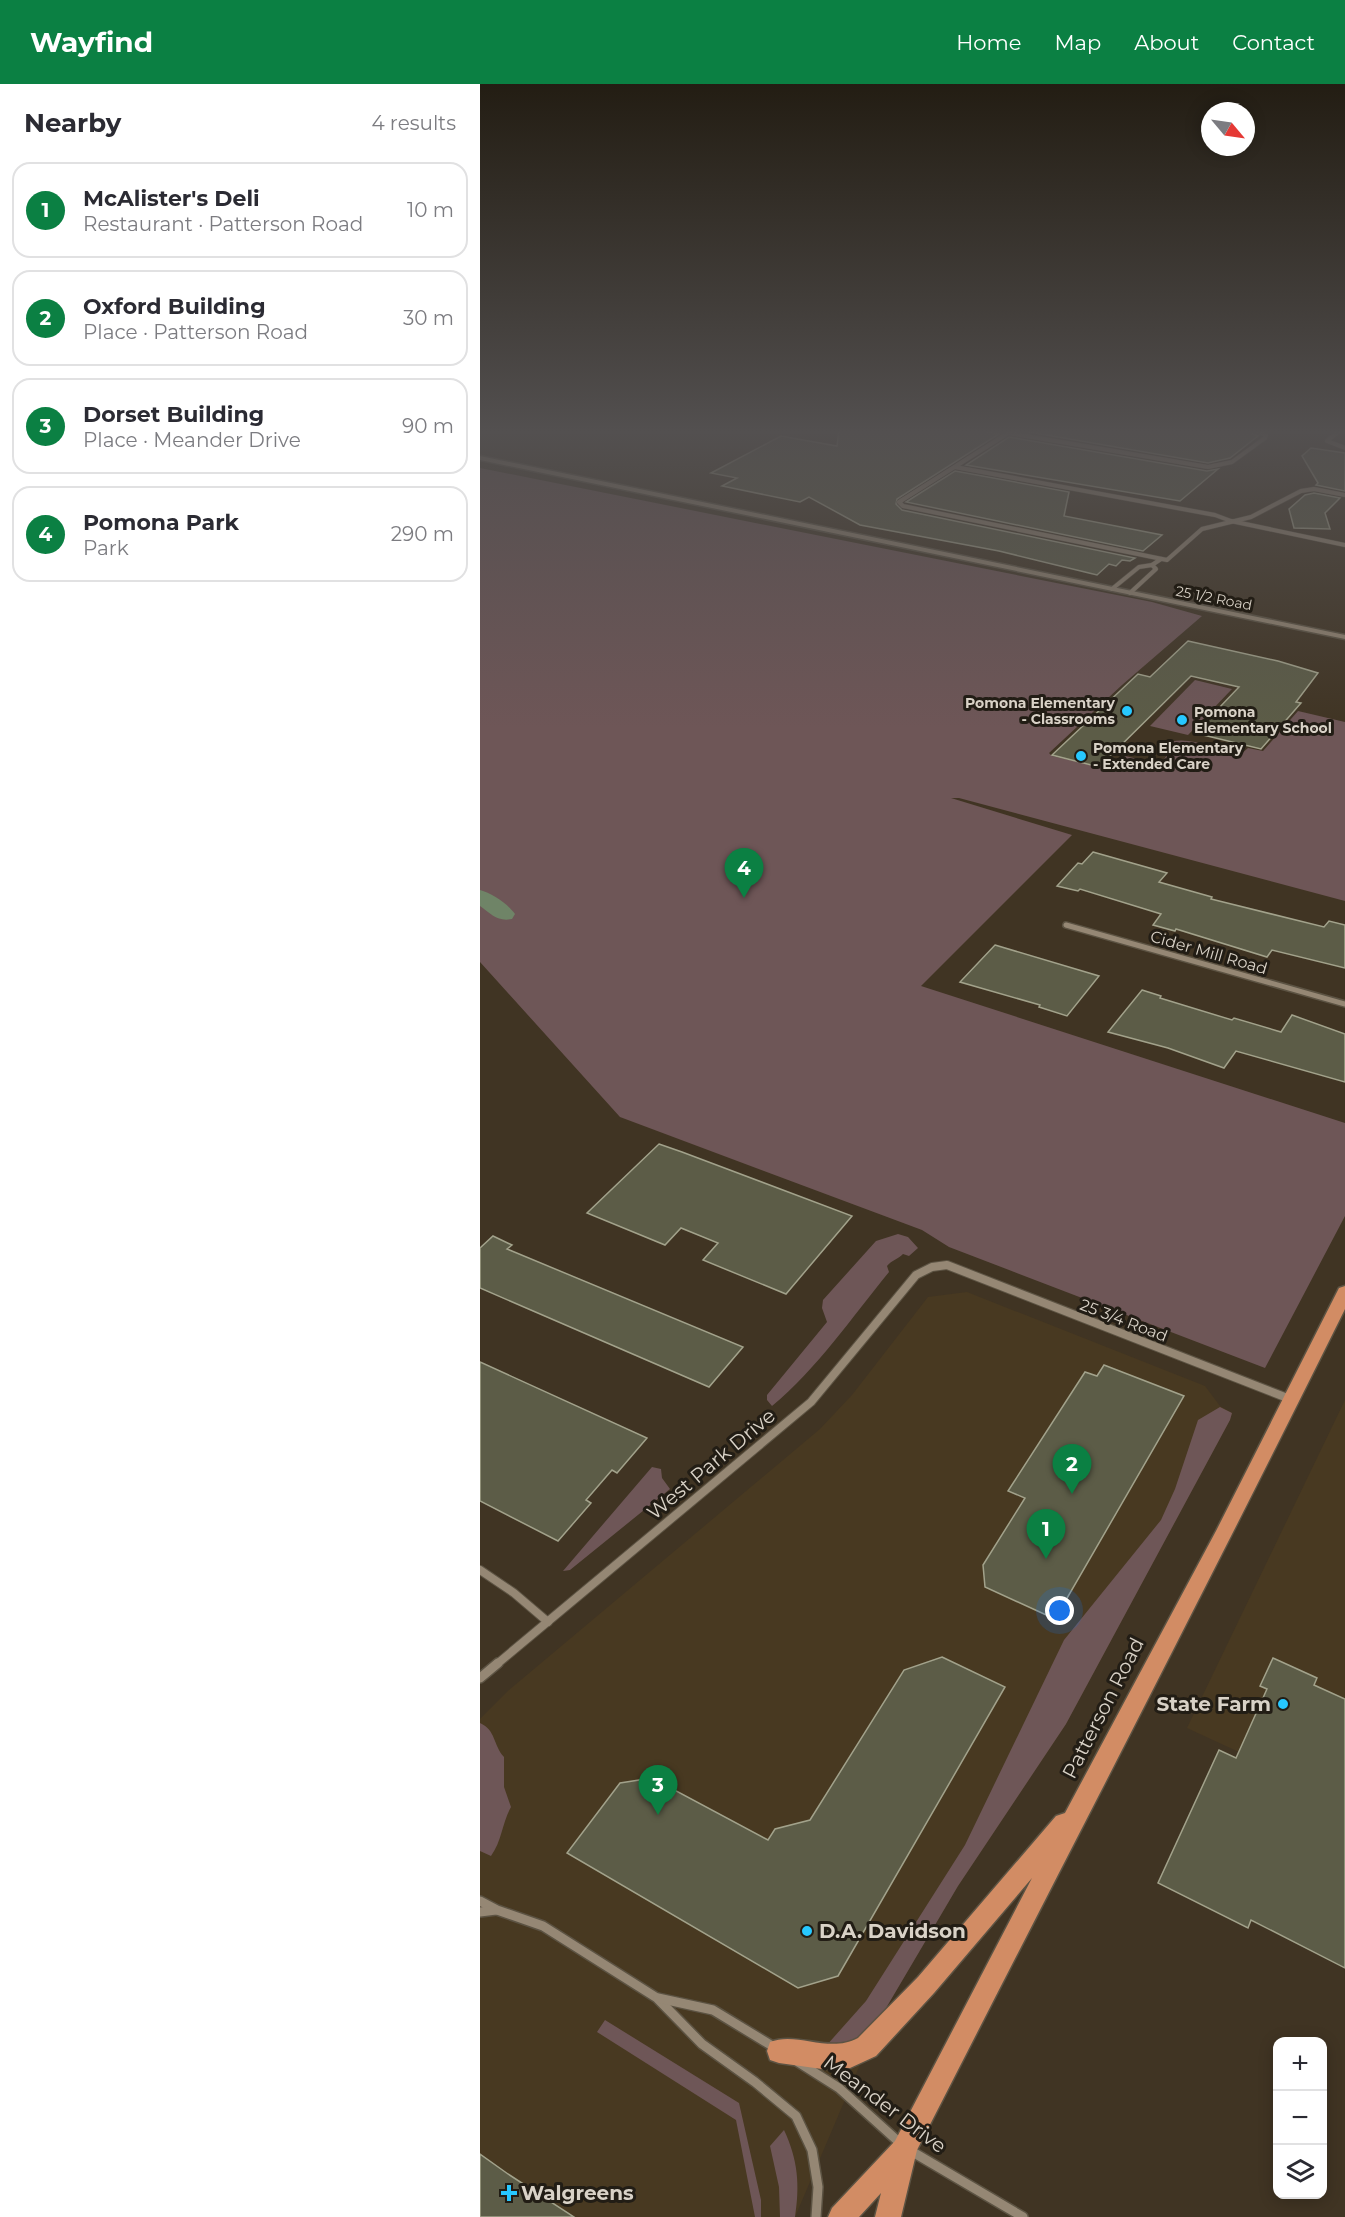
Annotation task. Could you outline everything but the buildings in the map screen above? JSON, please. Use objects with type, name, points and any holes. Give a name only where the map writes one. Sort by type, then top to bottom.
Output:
[{"type":"main road","name":"Patterson Road","points":[[888,2217],[906,2147],[1082,1803],[1223,1536],[1345,1292]]},
{"type":"main road","points":[[779,2051],[822,2057],[850,2056],[867,2047],[926,1985],[1082,1803]]},
{"type":"main road","name":"Patterson Road","points":[[841,2217],[906,2147]]},
{"type":"street","name":"25 1/2 Road","points":[[825,530],[1345,637]]},
{"type":"street","points":[[1018,530],[1167,560],[1201,530]]},
{"type":"street","points":[[1273,530],[1345,544]]},
{"type":"street","points":[[1112,589],[1139,567],[1152,565],[1161,559]]},
{"type":"street","points":[[1130,593],[1156,569],[1152,565]]},
{"type":"street","name":"Cider Mill Road","points":[[1066,925],[1345,1004]]},
{"type":"street","name":"25 3/4 Road","points":[[947,1265],[1291,1400]]},
{"type":"street","name":"West Park Drive","points":[[480,1678],[811,1402],[916,1275],[932,1267],[947,1265]]},
{"type":"street","points":[[480,1570],[514,1593],[548,1622]]},
{"type":"street","name":"Meander Drive","points":[[480,1901],[497,1910],[543,1926],[657,1998],[702,2044],[796,2115],[812,2150],[818,2187],[816,2217]]},
{"type":"street","name":"Meander Drive","points":[[480,1912],[497,1910]]},
{"type":"street","name":"Meander Drive","points":[[657,1998],[713,2010],[839,2088],[906,2147],[1023,2217]]},
{"type":"shaded area","points":[[480,530],[789,530],[1152,602],[1202,616],[1122,685],[1049,753],[1052,756],[1100,767],[1109,758],[1121,760],[1125,756],[1160,764],[1168,754],[1161,745],[1171,742],[1198,743],[1234,756],[1240,755],[1248,748],[1263,751],[1298,711],[1345,722],[1345,901],[959,798],[951,798],[1072,835],[921,986],[1345,1123],[1345,1216],[1265,1368],[949,1247],[922,1230],[620,1117],[480,962]]},
{"type":"shaded area","points":[[1195,680],[1232,689],[1188,735],[1150,726]]},
{"type":"shaded area","points":[[898,1234],[908,1237],[918,1248],[909,1256],[903,1254],[887,1266],[889,1272],[834,1342],[804,1376],[772,1406],[767,1400],[767,1395],[827,1322],[822,1308],[823,1300],[876,1241]]},
{"type":"shaded area","points":[[967,1292],[1205,1386],[1220,1406],[1232,1413],[1230,1420],[1066,1724],[958,1886],[879,2020],[795,2217],[480,2217],[480,1719],[509,1690],[820,1429],[852,1395],[928,1297]]},
{"type":"shaded area","points":[[1345,1400],[1345,1801],[1187,1728]]},
{"type":"shaded area","points":[[1220,1407],[1232,1413],[1230,1420],[1066,1724],[958,1886],[879,2020],[858,2039],[848,2044],[826,2046],[866,2001],[965,1845],[1064,1640],[1161,1520],[1175,1489],[1198,1420]]},
{"type":"shaded area","points":[[652,1467],[661,1469],[662,1478],[670,1489],[570,1570],[563,1571]]},
{"type":"shaded area","points":[[480,1723],[492,1734],[504,1757],[504,1787],[511,1807],[498,1844],[491,1856],[480,1851]]},
{"type":"shaded area","points":[[605,2020],[739,2103],[761,2200],[761,2217],[755,2217],[736,2120],[597,2032]]},
{"type":"shaded area","points":[[784,2130],[797,2173],[795,2217],[780,2217],[779,2187],[770,2146]]},
{"type":"waterway","points":[[480,896],[504,914]]},
{"type":"place","name":"Pomona Elementary - Classrooms","points":[[1127,711]]},
{"type":"place","name":"Pomona Elementary School","points":[[1182,720]]},
{"type":"place","name":"Pomona Elementary - Extended Care","points":[[1081,756]]},
{"type":"place","name":"Pomona Park","points":[[744,898]]},
{"type":"place","name":"Oxford Building","points":[[1072,1494]]},
{"type":"place","name":"McAlister's Deli","points":[[1046,1559]]},
{"type":"place","name":"State Farm","points":[[1283,1704]]},
{"type":"place","name":"Dorset Building","points":[[658,1815]]},
{"type":"place","name":"D.A. Davidson","points":[[807,1931]]},
{"type":"place","name":"Walgreens","points":[[509,2193]]}]
